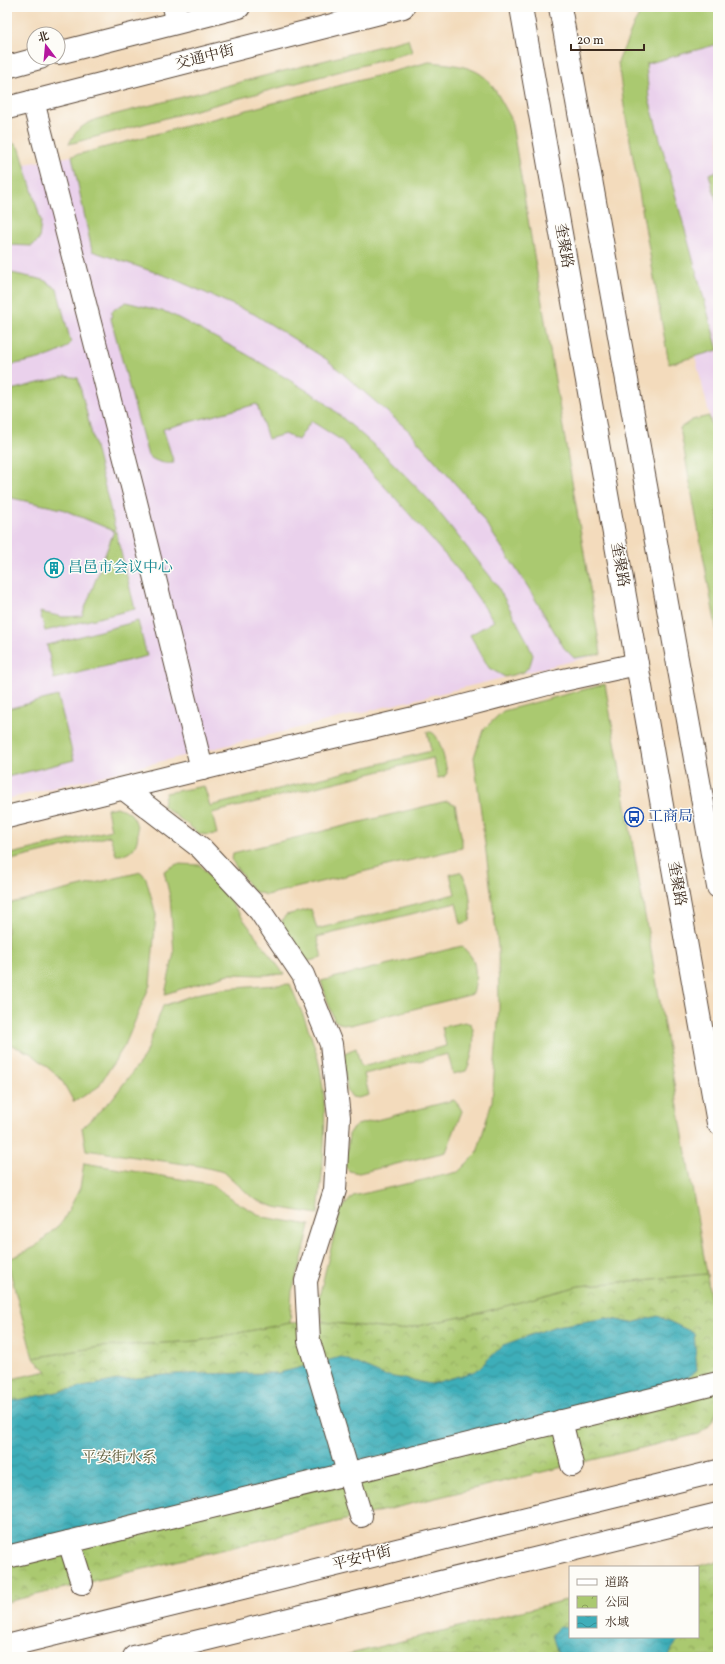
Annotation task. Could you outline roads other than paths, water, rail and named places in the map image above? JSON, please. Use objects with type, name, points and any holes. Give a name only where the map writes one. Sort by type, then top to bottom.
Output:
[{"type":"main road","points":[[66,51],[176,15],[239,7]]},
{"type":"main road","name":"交通中街","points":[[7,108],[403,7]]},
{"type":"main road","name":"奎聚路","points":[[521,7],[718,1123]]},
{"type":"main road","points":[[560,7],[718,886]]},
{"type":"main road","points":[[7,67],[26,62]]},
{"type":"main road","points":[[33,101],[134,494],[202,769]]},
{"type":"main road","points":[[7,817],[448,710],[552,683],[637,664]]},
{"type":"main road","points":[[124,789],[201,848],[260,911],[303,976],[331,1044],[339,1117],[335,1190],[306,1281],[309,1341],[361,1516]]},
{"type":"main road","points":[[7,1557],[718,1383]]},
{"type":"main road","points":[[561,1421],[572,1465]]},
{"type":"main road","name":"平安中街","points":[[7,1646],[718,1471]]},
{"type":"main road","points":[[134,1657],[718,1514]]},
{"type":"main road","points":[[70,1542],[82,1583]]},
{"type":"water","points":[[658,1316],[694,1333],[697,1370],[683,1382],[7,1550],[7,1402],[118,1380],[174,1374],[279,1373],[341,1357],[383,1375],[431,1384],[476,1371],[503,1345],[556,1326],[607,1318],[632,1323]]},
{"type":"water","points":[[559,1626],[569,1627],[569,1638],[680,1638],[672,1649],[669,1657],[559,1657],[552,1635]]},
{"type":"place","name":"昌邑市会议中心","points":[[54,568]]},
{"type":"place","name":"工商局","points":[[634,817]]},
{"type":"park label","name":"平安街水系","points":[[119,1458]]}]
